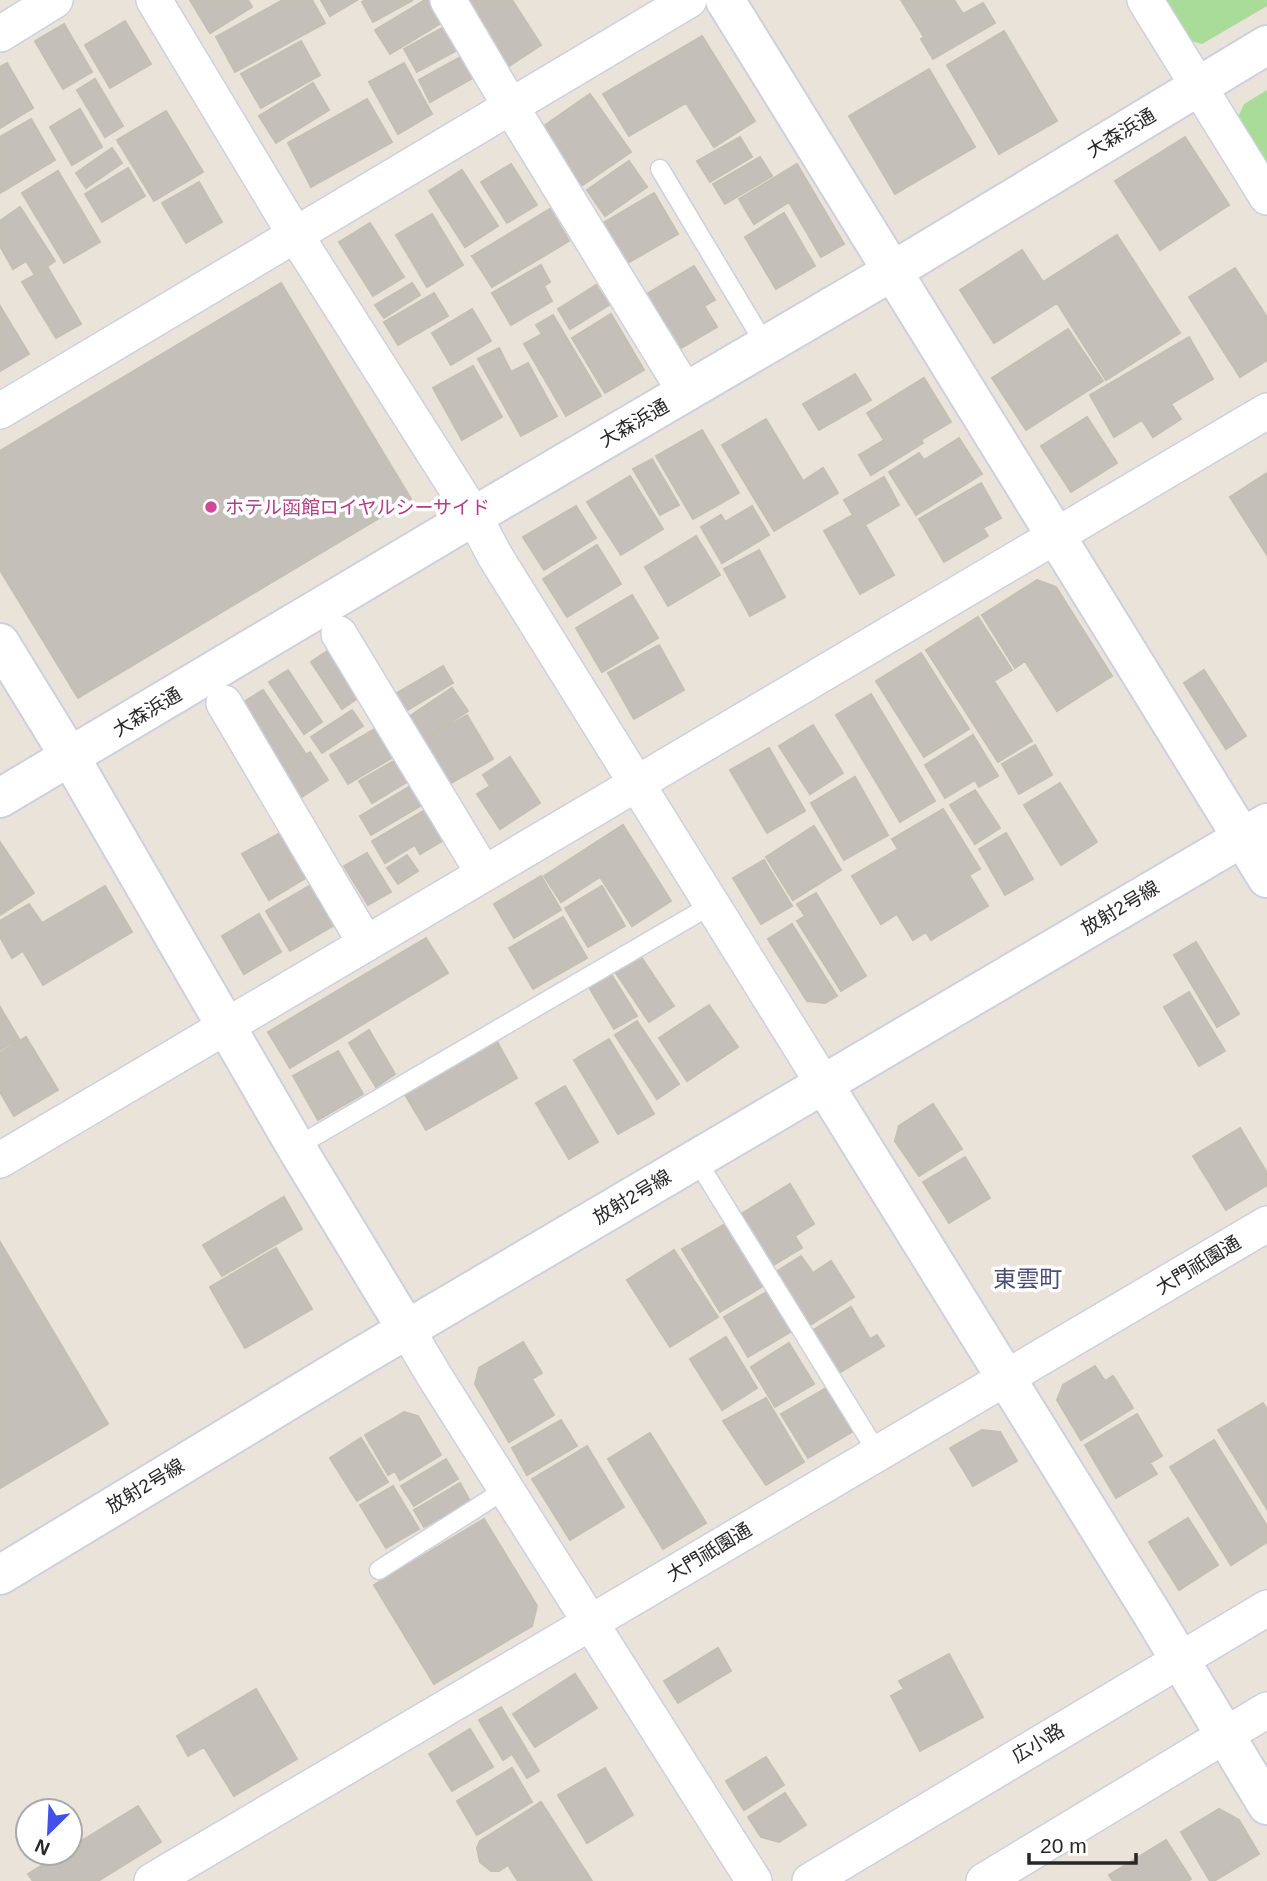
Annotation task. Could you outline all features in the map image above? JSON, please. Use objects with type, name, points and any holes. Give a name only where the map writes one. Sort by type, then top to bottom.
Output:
[{"type":"street","points":[[0,34],[55,0]]},
{"type":"street","points":[[154,0],[296,236],[474,516],[495,556],[1007,1379],[1267,1805]]},
{"type":"street","points":[[448,0],[686,393]]},
{"type":"street","points":[[0,411],[689,0]]},
{"type":"street","points":[[725,0],[1054,535],[1255,830],[1267,878]]},
{"type":"street","points":[[1145,0],[1267,197]]},
{"type":"street","name":"大森浜通","points":[[0,798],[891,272],[1267,45]]},
{"type":"street","points":[[0,1160],[1267,411]]},
{"type":"street","points":[[339,634],[484,874]]},
{"type":"street","points":[[0,643],[296,1147],[435,1377],[754,1881]]},
{"type":"street","points":[[224,703],[366,944]]},
{"type":"street","name":"放射2号線","points":[[0,1575],[407,1329],[1255,830]]},
{"type":"street","name":"大門祇園通","points":[[152,1881],[1267,1224]]},
{"type":"street","name":"広小路","points":[[810,1881],[1267,1608]]},
{"type":"street","points":[[984,1881],[1267,1710]]},
{"type":"lane","points":[[660,169],[766,346]]},
{"type":"lane","points":[[296,1147],[713,904]]},
{"type":"lane","points":[[696,1159],[877,1452]]},
{"type":"lane","points":[[379,1570],[506,1489]]},
{"type":"green space","points":[[1163,0],[1267,0],[1267,6],[1202,44],[1188,40]]},
{"type":"green space","points":[[1267,90],[1267,164],[1238,117],[1244,104]]},
{"type":"building","points":[[190,0],[248,0],[252,7],[210,33]]},
{"type":"building","points":[[283,0],[312,0],[325,23],[235,72],[216,37]]},
{"type":"building","points":[[321,0],[357,0],[330,16]]},
{"type":"building","points":[[413,0],[373,22],[362,2]]},
{"type":"building","points":[[425,0],[436,0],[448,19],[390,54],[375,30]]},
{"type":"building","points":[[472,0],[512,0],[541,45],[509,66],[468,3]]},
{"type":"building","points":[[901,0],[954,0],[963,14],[983,3],[995,23],[933,59],[921,39],[924,37]]},
{"type":"building","points":[[125,21],[151,64],[110,88],[85,45]]},
{"type":"building","points":[[64,24],[92,72],[63,89],[35,41]]},
{"type":"building","points":[[444,27],[457,50],[417,72],[404,49]]},
{"type":"building","points":[[1004,31],[1057,121],[999,154],[947,65]]},
{"type":"building","points":[[702,36],[755,121],[714,147],[686,103],[629,136],[603,94]]},
{"type":"building","points":[[301,41],[320,75],[261,108],[241,74]]},
{"type":"building","points":[[464,55],[476,76],[430,102],[419,80]]},
{"type":"building","points":[[7,63],[33,108],[0,128],[0,67]]},
{"type":"building","points":[[404,63],[432,114],[398,134],[369,82]]},
{"type":"building","points":[[929,69],[975,147],[895,194],[849,116]]},
{"type":"building","points":[[95,79],[123,126],[105,137],[77,90]]},
{"type":"building","points":[[313,83],[329,110],[276,143],[259,116]]},
{"type":"building","points":[[590,94],[631,152],[581,186],[541,128]]},
{"type":"building","points":[[367,99],[392,142],[311,187],[288,143]]},
{"type":"building","points":[[80,109],[102,147],[72,165],[50,127]]},
{"type":"building","points":[[166,111],[203,172],[154,201],[117,140]]},
{"type":"building","points":[[31,119],[55,160],[0,193],[0,137]]},
{"type":"building","points":[[740,137],[752,157],[710,182],[697,161]]},
{"type":"building","points":[[1185,137],[1229,205],[1160,250],[1115,181]]},
{"type":"building","points":[[112,148],[122,163],[86,188],[76,173]]},
{"type":"building","points":[[760,157],[772,176],[725,204],[713,184]]},
{"type":"building","points":[[629,161],[647,187],[605,216],[587,190]]},
{"type":"building","points":[[511,164],[537,205],[507,223],[481,182]]},
{"type":"building","points":[[797,164],[844,244],[821,257],[789,202],[754,224],[739,199]]},
{"type":"building","points":[[128,168],[145,196],[102,222],[85,194]]},
{"type":"building","points":[[462,170],[498,226],[465,247],[429,191]]},
{"type":"building","points":[[58,171],[100,242],[64,263],[22,193]]},
{"type":"building","points":[[199,182],[222,222],[186,243],[162,203]]},
{"type":"building","points":[[654,193],[678,234],[626,264],[603,223]]},
{"type":"building","points":[[20,207],[55,261],[35,275],[26,261],[13,269],[0,246],[0,221]]},
{"type":"building","points":[[550,209],[569,241],[492,287],[472,256]]},
{"type":"building","points":[[784,213],[815,266],[776,289],[745,237]]},
{"type":"building","points":[[432,214],[463,265],[427,287],[396,235]]},
{"type":"building","points":[[370,223],[404,277],[373,296],[339,242]]},
{"type":"building","points":[[1117,235],[1180,333],[1106,380],[1057,303],[994,343],[960,290],[1022,250],[1043,282]]},
{"type":"building","points":[[541,265],[550,282],[544,286],[552,301],[511,325],[492,293]]},
{"type":"building","points":[[694,266],[715,300],[704,306],[717,327],[671,354],[638,299]]},
{"type":"building","points":[[48,268],[81,324],[56,338],[22,282]]},
{"type":"building","points":[[1235,268],[1267,317],[1267,360],[1240,377],[1189,297]]},
{"type":"building","points":[[281,283],[411,499],[78,698],[0,570],[0,451]]},
{"type":"building","points":[[412,283],[420,295],[384,318],[375,305]]},
{"type":"building","points":[[596,285],[609,305],[570,329],[558,309]]},
{"type":"building","points":[[434,293],[448,316],[398,345],[384,322]]},
{"type":"building","points":[[0,306],[29,354],[0,371]]},
{"type":"building","points":[[472,309],[491,341],[451,365],[432,333]]},
{"type":"building","points":[[611,314],[644,370],[605,393],[572,338]]},
{"type":"building","points":[[553,315],[601,396],[566,416],[524,344],[542,334],[536,325]]},
{"type":"building","points":[[1068,329],[1103,381],[1026,430],[992,378]]},
{"type":"building","points":[[1189,337],[1213,379],[1171,404],[1181,419],[1153,437],[1142,420],[1114,437],[1090,395]]},
{"type":"building","points":[[499,348],[511,372],[528,363],[557,416],[521,436],[478,359]]},
{"type":"building","points":[[473,366],[502,417],[462,440],[433,388]]},
{"type":"building","points":[[855,374],[871,400],[819,430],[803,404]]},
{"type":"building","points":[[924,378],[951,422],[871,475],[859,455],[884,440],[867,413]]},
{"type":"building","points":[[1087,417],[1117,463],[1071,492],[1041,446]]},
{"type":"building","points":[[766,419],[803,481],[823,468],[838,493],[774,531],[722,445]]},
{"type":"building","points":[[702,430],[739,493],[693,519],[656,456]]},
{"type":"building","points":[[959,438],[982,474],[916,515],[889,472],[919,453],[924,460]]},
{"type":"building","points":[[652,459],[679,505],[660,515],[633,469]]},
{"type":"building","points":[[1267,473],[1267,555],[1230,497]]},
{"type":"building","points":[[630,476],[663,529],[621,555],[587,502]]},
{"type":"building","points":[[884,477],[899,505],[865,525],[894,575],[860,594],[824,531],[853,515],[844,500]]},
{"type":"building","points":[[981,483],[1001,518],[983,528],[988,536],[944,562],[919,519]]},
{"type":"building","points":[[576,506],[596,538],[544,570],[523,537]]},
{"type":"building","points":[[752,506],[769,535],[722,563],[701,527],[721,515],[725,522]]},
{"type":"building","points":[[696,536],[720,575],[668,606],[645,567]]},
{"type":"building","points":[[597,545],[621,584],[567,617],[543,579]]},
{"type":"building","points":[[759,550],[785,597],[750,616],[724,569]]},
{"type":"building","points":[[1037,580],[1056,587],[1112,676],[1057,711],[1025,661],[1015,668],[982,615]]},
{"type":"building","points":[[632,595],[658,638],[602,672],[576,628]]},
{"type":"building","points":[[978,617],[1012,670],[994,681],[1032,741],[998,762],[926,650]]},
{"type":"building","points":[[659,645],[684,690],[634,719],[608,673]]},
{"type":"building","points":[[332,648],[362,695],[342,709],[311,662]]},
{"type":"building","points":[[921,653],[969,729],[924,757],[876,681]]},
{"type":"building","points":[[443,666],[453,683],[401,714],[390,697]]},
{"type":"building","points":[[288,670],[322,722],[304,734],[269,682]]},
{"type":"building","points":[[1204,670],[1246,736],[1226,749],[1184,683]]},
{"type":"building","points":[[452,688],[468,711],[419,743],[404,720]]},
{"type":"building","points":[[263,690],[305,753],[279,769],[237,706]]},
{"type":"building","points":[[871,694],[935,801],[900,822],[836,715]]},
{"type":"building","points":[[352,710],[363,726],[322,753],[311,737]]},
{"type":"building","points":[[467,715],[493,759],[446,786],[421,742]]},
{"type":"building","points":[[383,724],[400,753],[348,784],[330,755]]},
{"type":"building","points":[[813,725],[843,773],[810,794],[779,746]]},
{"type":"building","points":[[973,735],[998,776],[979,787],[975,780],[945,798],[925,765]]},
{"type":"building","points":[[1035,745],[1052,775],[1019,794],[1002,764]]},
{"type":"building","points":[[769,748],[805,811],[767,833],[730,770]]},
{"type":"building","points":[[310,752],[328,780],[294,802],[275,774]]},
{"type":"building","points":[[510,757],[540,803],[500,829],[477,794],[490,786],[483,775]]},
{"type":"building","points":[[399,758],[412,779],[372,803],[359,781]]},
{"type":"building","points":[[855,777],[888,835],[844,860],[811,803]]},
{"type":"building","points":[[417,782],[429,801],[371,835],[360,816]]},
{"type":"building","points":[[1060,783],[1097,842],[1061,865],[1024,805]]},
{"type":"building","points":[[975,790],[1000,828],[975,844],[950,805]]},
{"type":"building","points":[[430,807],[449,837],[420,854],[415,845],[385,863],[372,841]]},
{"type":"building","points":[[943,809],[980,869],[969,875],[988,906],[931,940],[926,932],[913,940],[897,914],[881,924],[852,876],[898,849],[892,839]]},
{"type":"building","points":[[623,825],[671,901],[632,926],[600,877],[561,902],[544,876]]},
{"type":"building","points":[[814,826],[841,870],[793,900],[766,857]]},
{"type":"building","points":[[287,829],[314,873],[269,900],[242,854]]},
{"type":"building","points":[[1006,833],[1033,879],[1005,895],[979,849]]},
{"type":"building","points":[[0,842],[34,893],[0,915]]},
{"type":"building","points":[[367,853],[391,892],[368,905],[344,866]]},
{"type":"building","points":[[407,855],[418,871],[398,884],[387,868]]},
{"type":"building","points":[[764,860],[792,906],[761,924],[733,878]]},
{"type":"building","points":[[541,876],[561,910],[514,938],[494,904]]},
{"type":"building","points":[[321,879],[345,919],[290,951],[266,911]]},
{"type":"building","points":[[105,886],[132,932],[43,985],[23,951],[12,958],[0,937],[0,921],[29,904],[42,923]]},
{"type":"building","points":[[602,886],[625,926],[588,947],[565,908]]},
{"type":"building","points":[[816,893],[866,976],[841,991],[797,921],[805,916],[797,904]]},
{"type":"building","points":[[259,914],[281,952],[244,974],[222,936]]},
{"type":"building","points":[[563,917],[587,958],[533,989],[509,948]]},
{"type":"building","points":[[792,924],[837,996],[825,1003],[807,1001],[768,939]]},
{"type":"building","points":[[426,938],[448,973],[290,1068],[268,1032]]},
{"type":"building","points":[[1196,942],[1239,1014],[1217,1027],[1174,955]]},
{"type":"building","points":[[639,954],[674,1006],[649,1022],[614,970]]},
{"type":"building","points":[[611,974],[637,1016],[614,1029],[589,987]]},
{"type":"building","points":[[1189,992],[1225,1051],[1199,1066],[1164,1007]]},
{"type":"building","points":[[709,1005],[738,1047],[687,1081],[659,1038]]},
{"type":"building","points":[[0,1007],[19,1039],[0,1050]]},
{"type":"building","points":[[637,1021],[679,1084],[657,1099],[615,1035]]},
{"type":"building","points":[[369,1030],[395,1074],[376,1087],[349,1043]]},
{"type":"building","points":[[26,1037],[58,1090],[14,1116],[0,1092],[0,1053]]},
{"type":"building","points":[[495,1038],[517,1078],[426,1130],[403,1091]]},
{"type":"building","points":[[609,1039],[654,1114],[618,1134],[574,1060]]},
{"type":"building","points":[[338,1051],[363,1094],[318,1120],[293,1076]]},
{"type":"building","points":[[565,1086],[598,1142],[569,1159],[536,1103]]},
{"type":"building","points":[[933,1104],[962,1149],[919,1176],[895,1141],[899,1126]]},
{"type":"building","points":[[1240,1128],[1267,1173],[1267,1185],[1226,1210],[1193,1156]]},
{"type":"building","points":[[965,1157],[990,1198],[949,1223],[923,1182]]},
{"type":"building","points":[[790,1184],[814,1224],[795,1236],[802,1248],[772,1266],[741,1214]]},
{"type":"building","points":[[284,1197],[302,1229],[222,1276],[203,1245]]},
{"type":"building","points":[[725,1224],[763,1286],[720,1312],[682,1249]]},
{"type":"building","points":[[0,1242],[108,1424],[0,1488]]},
{"type":"building","points":[[276,1248],[312,1309],[245,1348],[210,1287]]},
{"type":"building","points":[[674,1250],[718,1317],[670,1347],[627,1280]]},
{"type":"building","points":[[801,1256],[813,1273],[831,1261],[854,1297],[810,1325],[776,1272]]},
{"type":"building","points":[[768,1291],[792,1331],[748,1357],[724,1317]]},
{"type":"building","points":[[851,1307],[870,1339],[877,1335],[884,1346],[839,1373],[813,1330]]},
{"type":"building","points":[[726,1337],[757,1388],[722,1410],[690,1359]]},
{"type":"building","points":[[523,1342],[542,1373],[532,1379],[554,1415],[509,1442],[475,1384],[479,1368]]},
{"type":"building","points":[[789,1343],[814,1384],[775,1407],[751,1367]]},
{"type":"building","points":[[1095,1366],[1105,1381],[1113,1376],[1133,1408],[1081,1440],[1057,1400],[1063,1385]]},
{"type":"building","points":[[826,1388],[852,1432],[808,1458],[781,1414]]},
{"type":"building","points":[[766,1398],[804,1462],[766,1485],[723,1421]]},
{"type":"building","points":[[1263,1403],[1267,1409],[1267,1509],[1218,1430]]},
{"type":"building","points":[[404,1412],[418,1416],[441,1455],[400,1480],[395,1471],[388,1475],[365,1435]]},
{"type":"building","points":[[1137,1414],[1162,1456],[1150,1463],[1157,1474],[1116,1498],[1085,1445]]},
{"type":"building","points":[[561,1420],[577,1446],[527,1475],[512,1448]]},
{"type":"building","points":[[982,1430],[1000,1432],[1017,1461],[973,1486],[950,1448]]},
{"type":"building","points":[[650,1433],[706,1523],[663,1549],[608,1459]]},
{"type":"building","points":[[361,1438],[388,1482],[357,1501],[330,1458]]},
{"type":"building","points":[[1214,1440],[1267,1526],[1267,1542],[1231,1565],[1170,1467]]},
{"type":"building","points":[[587,1446],[624,1507],[570,1540],[532,1479]]},
{"type":"building","points":[[446,1459],[458,1479],[414,1506],[401,1486]]},
{"type":"building","points":[[460,1483],[470,1501],[424,1527],[414,1510]]},
{"type":"building","points":[[393,1486],[419,1529],[386,1548],[360,1505]]},
{"type":"building","points":[[1188,1518],[1218,1565],[1179,1590],[1149,1542]]},
{"type":"building","points":[[484,1519],[537,1606],[532,1626],[434,1684],[374,1585]]},
{"type":"building","points":[[718,1648],[731,1671],[678,1703],[664,1681]]},
{"type":"building","points":[[949,1654],[983,1717],[920,1751],[891,1696],[904,1689],[899,1681]]},
{"type":"building","points":[[575,1674],[597,1708],[535,1747],[513,1714]]},
{"type":"building","points":[[256,1689],[297,1759],[234,1796],[204,1747],[188,1756],[177,1736]]},
{"type":"building","points":[[501,1707],[539,1771],[527,1778],[512,1754],[503,1760],[479,1720]]},
{"type":"building","points":[[470,1729],[493,1767],[452,1791],[429,1754]]},
{"type":"building","points":[[766,1757],[784,1785],[744,1810],[726,1781]]},
{"type":"building","points":[[512,1768],[532,1802],[477,1835],[457,1801]]},
{"type":"building","points":[[605,1768],[633,1815],[587,1843],[558,1795]]},
{"type":"building","points":[[785,1793],[806,1825],[779,1842],[761,1837],[748,1817]]},
{"type":"building","points":[[541,1802],[592,1881],[518,1881],[508,1865],[499,1871],[491,1871],[480,1862],[477,1848],[480,1841]]},
{"type":"building","points":[[138,1806],[161,1842],[98,1881],[33,1881],[28,1874],[39,1867],[84,1867],[84,1839]]},
{"type":"building","points":[[1219,1809],[1239,1820],[1259,1854],[1210,1881],[1181,1832]]},
{"type":"building","points":[[1166,1840],[1191,1879],[1113,1881],[1109,1875]]},
{"type":"place","name":"ホテル函館ロイヤルシーサイド","points":[[211,507]]},
{"type":"district","name":"東雲町","points":[[1028,1279]]}]
